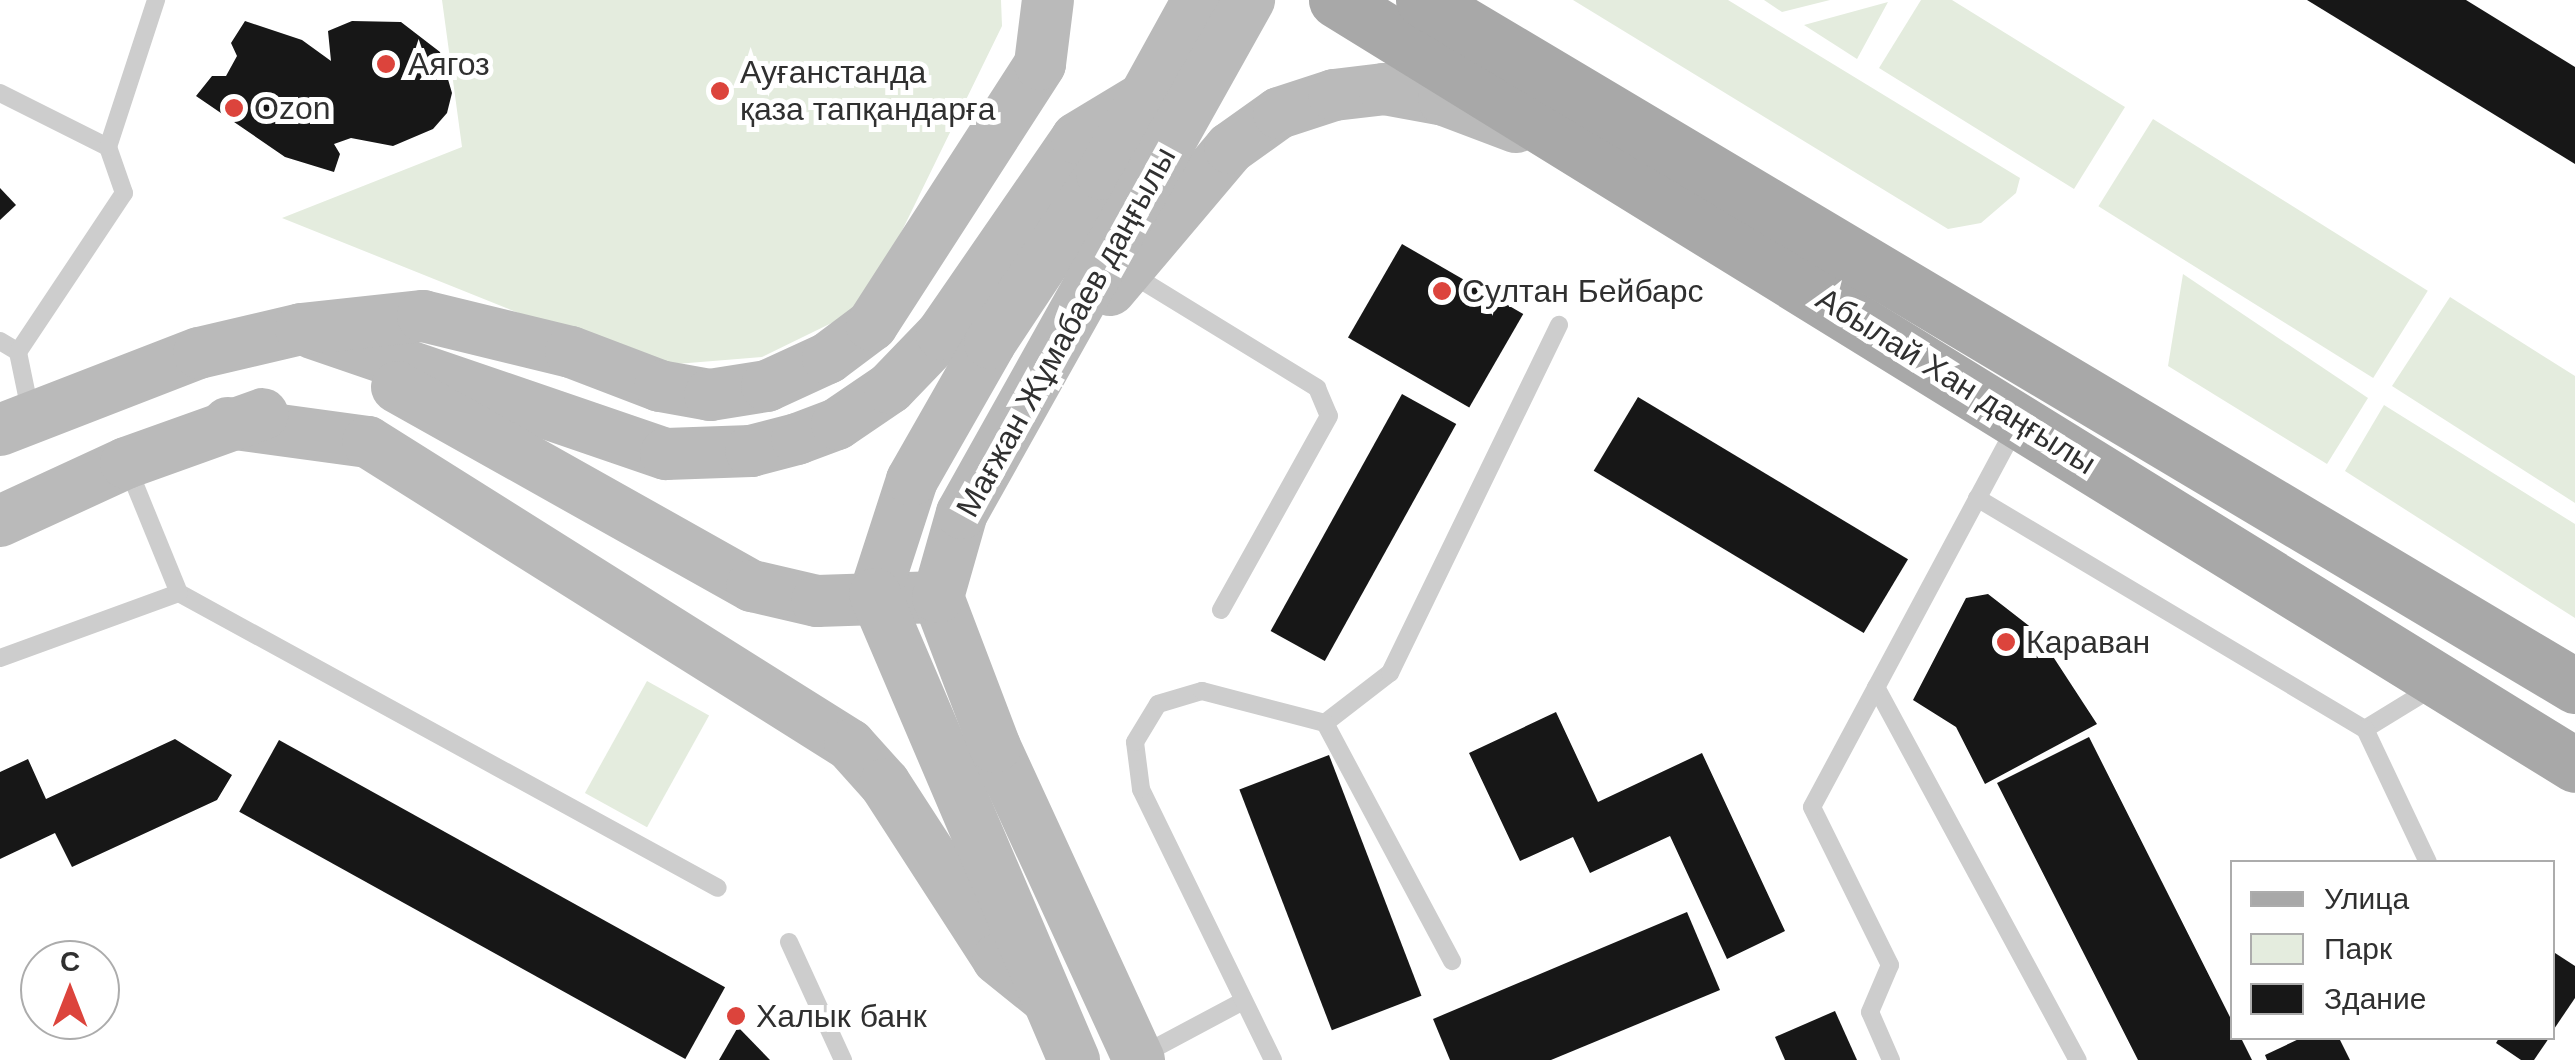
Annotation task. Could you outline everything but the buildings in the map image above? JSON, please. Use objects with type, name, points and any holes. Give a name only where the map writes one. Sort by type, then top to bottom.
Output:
[{"type":"main road","points":[[16,423],[200,353],[301,329],[422,316],[571,352],[660,386],[710,395],[768,386],[828,358],[872,324],[1040,64],[1048,0]]},
{"type":"main road","points":[[1074,1060],[875,594],[912,480],[990,343],[1102,174],[1198,0]]},
{"type":"main road","name":"Мағжан Жұмабаев даңғылы","points":[[938,597],[962,514],[1249,0]]},
{"type":"main road","name":"Абылай Хан даңғылы","points":[[1336,0],[2575,765]]},
{"type":"main road","name":"Абылай Хан даңғылы","points":[[1422,0],[2575,686]]},
{"type":"main road","points":[[1057,345],[1128,272],[1230,148],[1278,113],[1334,96],[1384,89],[1444,100],[1536,135],[1662,200]]},
{"type":"main road","points":[[301,329],[666,454],[751,451],[797,439],[837,424],[890,388],[942,334],[1077,138],[1140,100]]},
{"type":"main road","points":[[301,329],[466,428],[752,586],[816,601],[875,594],[938,597],[995,747],[1138,1059]]},
{"type":"main road","points":[[0,522],[126,463],[228,423],[306,403],[466,428]]},
{"type":"main road","points":[[228,423],[368,442],[850,744],[885,784],[998,958],[1044,996]]},
{"type":"lane","points":[[16,423],[18,352],[124,193],[108,147],[156,0]]},
{"type":"lane","points":[[0,93],[108,147]]},
{"type":"lane","points":[[1128,272],[1317,388],[1328,416],[1221,610]]},
{"type":"lane","points":[[1325,724],[1390,673],[1559,325]]},
{"type":"lane","points":[[0,340],[18,352]]},
{"type":"lane","points":[[1890,1060],[1870,1012],[1890,965],[1812,807],[2019,420]]},
{"type":"lane","points":[[126,463],[179,593],[718,888]]},
{"type":"lane","points":[[1977,498],[2365,729],[2427,860]]},
{"type":"lane","points":[[0,658],[179,593]]},
{"type":"lane","points":[[2365,729],[2442,682]]},
{"type":"lane","points":[[1876,687],[2078,1060]]},
{"type":"lane","points":[[1274,1060],[1141,789],[1135,742],[1158,704],[1202,691],[1325,724],[1452,961]]},
{"type":"lane","points":[[789,942],[842,1060]]},
{"type":"lane","points":[[1138,1059],[1243,1001]]},
{"type":"green space","points":[[442,0],[1001,0],[1002,26],[895,245],[850,314],[762,357],[676,364],[586,340],[282,218],[462,147]]},
{"type":"green space","points":[[1573,0],[1728,0],[2020,178],[2016,193],[1981,223],[1948,229]]},
{"type":"green space","points":[[1764,0],[1830,0],[1782,12]]},
{"type":"green space","points":[[1921,0],[1952,0],[2125,107],[2074,189],[1879,68]]},
{"type":"green space","points":[[1888,2],[1857,59],[1804,25]]},
{"type":"green space","points":[[2153,119],[2428,291],[2373,378],[2098,206]]},
{"type":"green space","points":[[2183,274],[2368,398],[2327,464],[2168,366]]},
{"type":"green space","points":[[2450,297],[2575,376],[2575,503],[2392,386]]},
{"type":"green space","points":[[2384,405],[2575,524],[2575,618],[2345,471]]},
{"type":"green space","points":[[647,681],[709,715],[647,827],[585,793]]},
{"type":"place","name":"Аягоз","points":[[386,64]]},
{"type":"place","name":"Ауғанстанда қаза тапқандарға","points":[[720,91]]},
{"type":"place","name":"Ozon","points":[[234,108]]},
{"type":"place","name":"Султан Бейбарс","points":[[1442,291]]},
{"type":"place","name":"Караван","points":[[2006,642]]},
{"type":"place","name":"Халык банк","points":[[736,1016]]}]
